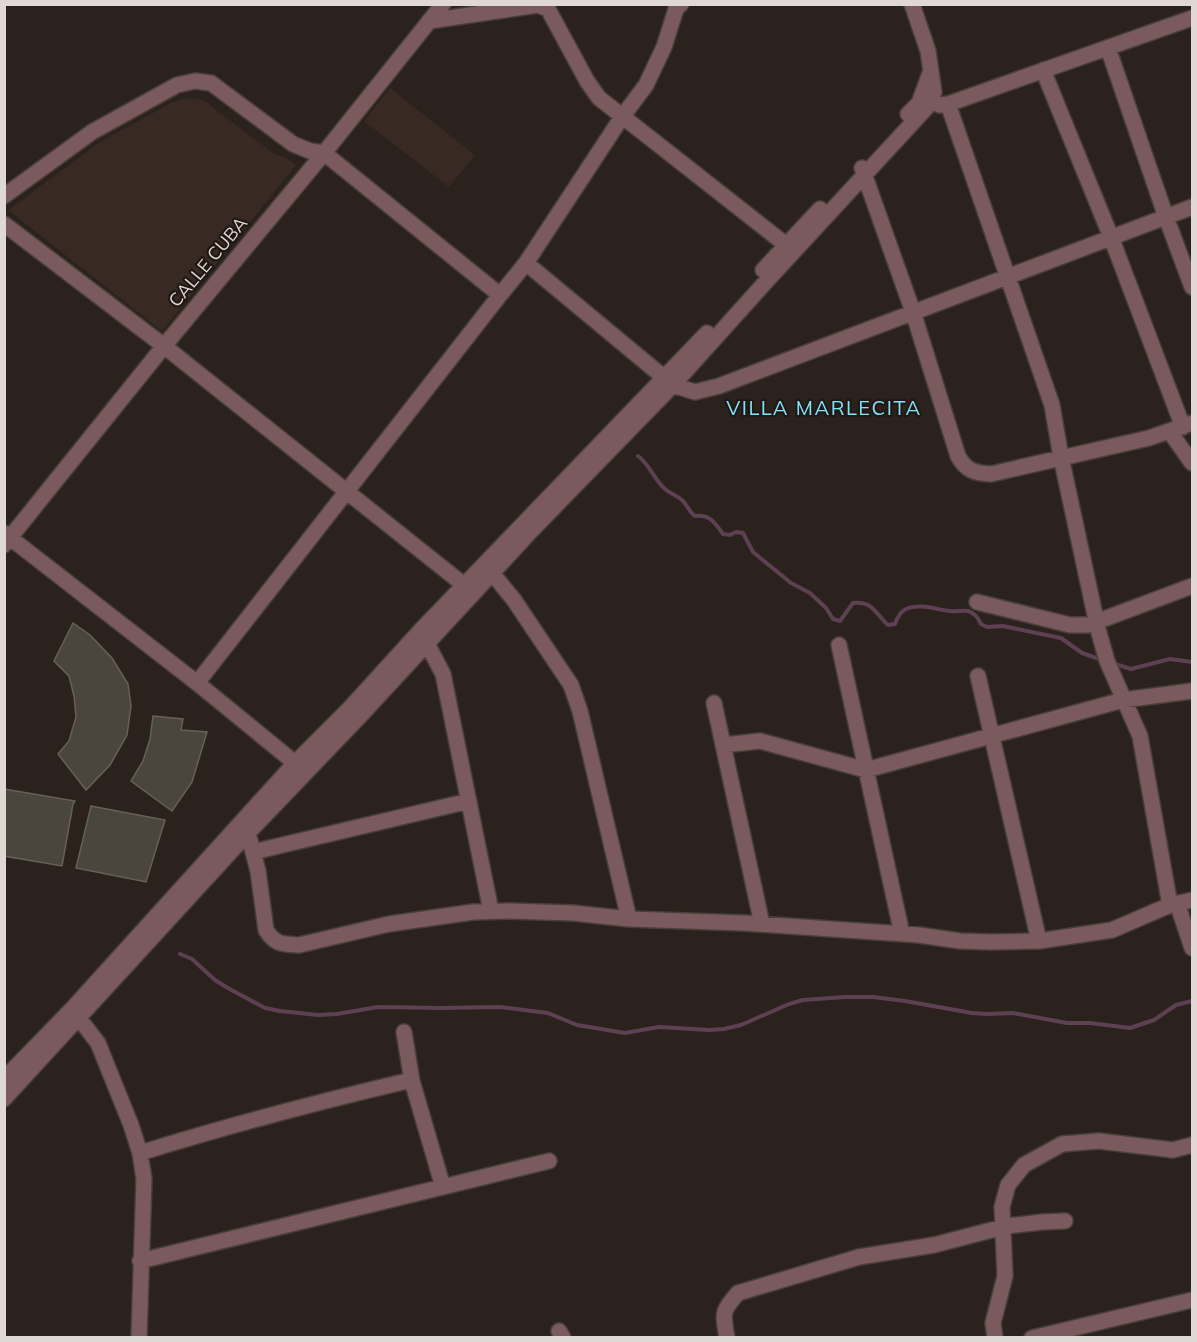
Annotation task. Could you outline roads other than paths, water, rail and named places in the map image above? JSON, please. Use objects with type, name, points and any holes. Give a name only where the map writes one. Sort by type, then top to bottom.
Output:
[{"type":"street","name":"CALLE CUBA","points":[[6,539],[324,153],[443,4]]},
{"type":"street","points":[[197,683],[526,263],[622,117],[646,85],[664,46],[676,9],[681,4]]},
{"type":"street","points":[[4,1079],[76,1013],[360,716],[464,585],[762,286],[924,104],[930,67],[928,51],[912,4]]},
{"type":"street","points":[[429,21],[538,5],[548,9],[587,81],[599,98],[785,244]]},
{"type":"street","points":[[924,104],[948,104],[1192,18]]},
{"type":"street","points":[[1108,48],[1192,286]]},
{"type":"street","points":[[1043,70],[1111,237],[1182,427],[1192,464]]},
{"type":"street","points":[[4,196],[92,132],[177,85],[195,81],[212,83],[293,144],[310,151],[324,153],[500,295]]},
{"type":"street","points":[[948,104],[1052,405],[1096,622],[1107,661],[1140,736],[1192,948]]},
{"type":"street","points":[[4,1099],[76,1013],[295,763],[423,637],[492,573],[668,382],[785,244],[863,170]]},
{"type":"street","points":[[863,170],[913,312],[958,456],[963,465],[978,473],[992,474],[1125,444],[1182,427]]},
{"type":"street","points":[[526,263],[668,382],[695,392],[719,386],[1192,207]]},
{"type":"street","points":[[4,224],[164,346],[464,585]]},
{"type":"street","points":[[6,539],[197,683],[295,763]]},
{"type":"street","points":[[492,573],[514,600],[571,685],[629,919]]},
{"type":"street","points":[[977,602],[1070,625],[1088,626],[1192,586]]},
{"type":"street","points":[[423,637],[443,674],[491,911]]},
{"type":"street","points":[[839,645],[902,934]]},
{"type":"street","points":[[978,676],[1039,941]]},
{"type":"street","points":[[723,745],[760,741],[866,770],[1123,700],[1192,691]]},
{"type":"street","points":[[714,703],[762,924]]},
{"type":"street","points":[[253,852],[469,801]]},
{"type":"street","points":[[248,833],[258,871],[266,930],[276,941],[284,944],[299,945],[409,920],[491,911],[573,913],[629,919],[762,924],[902,934],[960,941],[1039,941],[1112,930],[1180,903]]},
{"type":"street","points":[[76,1013],[98,1042],[140,1153],[144,1179],[139,1337]]},
{"type":"street","points":[[404,1032],[412,1081],[443,1187]]},
{"type":"street","points":[[140,1153],[220,1128],[314,1103],[412,1081]]},
{"type":"street","points":[[995,1338],[993,1323],[1005,1276],[1002,1207],[1008,1185],[1024,1165],[1062,1144],[1099,1141],[1173,1150],[1192,1145]]},
{"type":"street","points":[[140,1261],[549,1161]]},
{"type":"street","points":[[727,1338],[724,1319],[726,1307],[738,1293],[859,1257],[934,1245],[1003,1227],[1065,1221]]},
{"type":"street","points":[[1032,1338],[1192,1300]]},
{"type":"waterway","points":[[638,456],[663,487],[683,501],[695,516],[705,516],[715,523],[723,534],[743,533],[753,552],[791,583],[810,593],[826,608],[833,619],[840,621],[853,603],[870,606],[888,625],[895,624],[902,612],[911,607],[968,611],[987,627],[1003,626],[1061,638],[1082,653],[1102,660]]},
{"type":"waterway","points":[[1112,663],[1131,669],[1170,659],[1192,662]]},
{"type":"waterway","points":[[180,954],[192,959],[226,987],[265,1008],[280,1011],[318,1015],[378,1007],[500,1007],[548,1013],[577,1025],[625,1033],[659,1027],[724,1029],[741,1025],[803,1000],[845,997],[873,997],[972,1013],[1013,1013],[1067,1023],[1090,1023],[1130,1028],[1154,1020],[1176,1005],[1192,1001]]},
{"type":"district","name":"VILLA MARLECITA","points":[[824,408]]}]
